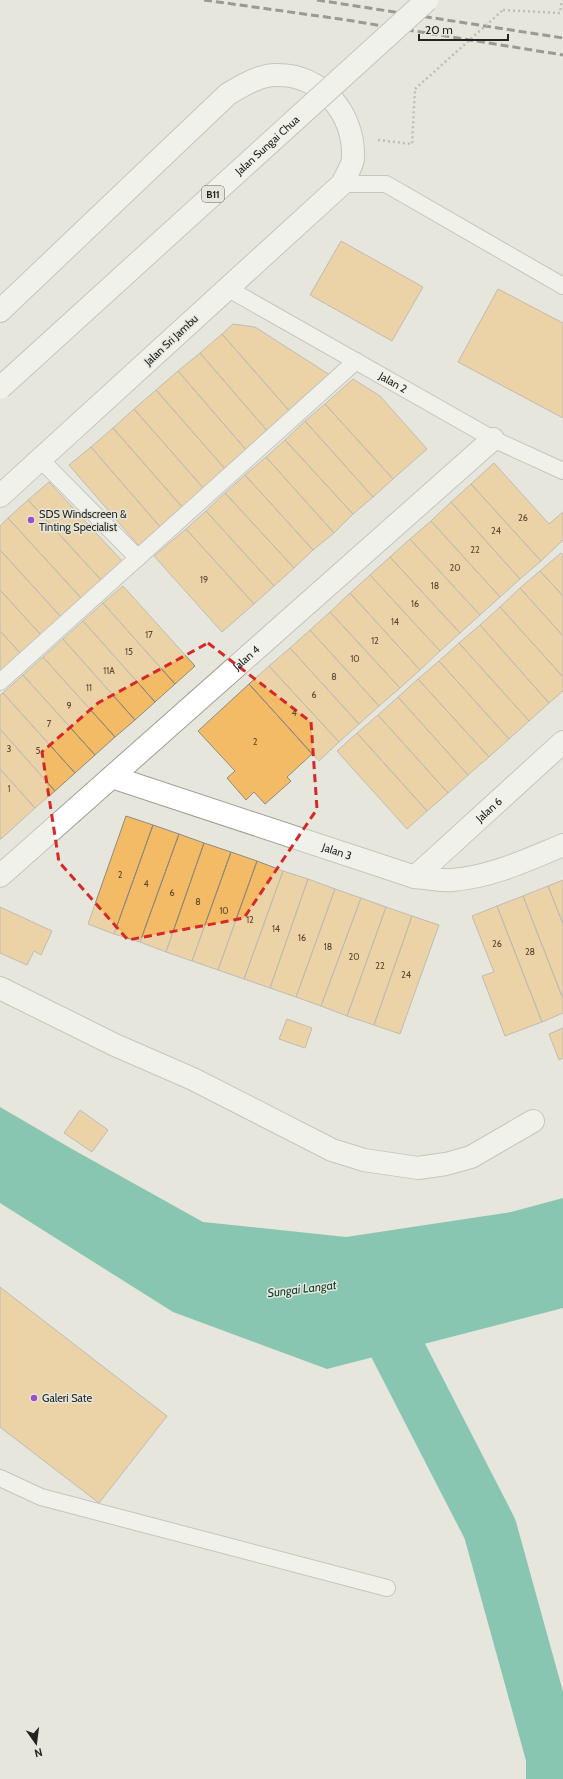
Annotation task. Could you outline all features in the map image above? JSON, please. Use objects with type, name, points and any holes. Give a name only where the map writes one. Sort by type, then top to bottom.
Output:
[{"type":"street","name":"Jalan Sungai Chua","points":[[0,388],[427,0]]},
{"type":"street","points":[[0,311],[228,94],[248,82],[275,74],[299,77],[327,92],[342,113],[352,136],[353,161],[342,184]]},
{"type":"street","name":"Jalan Sri Jambu","points":[[0,496],[342,184]]},
{"type":"street","name":"Jalan 4","points":[[0,876],[493,439]]},
{"type":"street","name":"Jalan 6","points":[[415,877],[563,742]]},
{"type":"street","name":"Jalan 3","points":[[112,777],[415,877],[451,880],[482,875],[514,865],[563,845]]},
{"type":"street","points":[[0,988],[115,1045],[193,1079],[332,1150],[364,1160],[418,1168],[446,1164],[471,1156],[533,1121]]},
{"type":"lane","points":[[342,184],[386,184],[563,286]]},
{"type":"lane","name":"Jalan 2","points":[[227,288],[493,439],[563,471]]},
{"type":"lane","points":[[0,682],[356,361]]},
{"type":"lane","points":[[40,459],[138,558]]},
{"type":"lane","points":[[0,1478],[42,1497],[387,1588]]},
{"type":"path","points":[[352,136],[412,144],[415,89],[503,10],[560,13],[562,0]]},
{"type":"highlighted area","points":[[208,643],[311,722],[317,809],[244,918],[128,940],[59,862],[42,752],[98,703]]},
{"type":"water","name":"Sungai Langat","points":[[0,1107],[203,1222],[346,1237],[511,1212],[563,1198],[563,1308],[327,1369],[173,1312],[0,1203]]},
{"type":"building","points":[[341,241],[423,287],[392,341],[310,295]]},
{"type":"building","points":[[498,289],[563,323],[563,418],[458,362]]},
{"type":"building","points":[[233,324],[255,327],[333,377],[292,414],[222,334]]},
{"type":"building","points":[[222,334],[292,414],[270,434],[200,353]]},
{"type":"building","points":[[200,353],[270,434],[248,452],[178,371]]},
{"type":"building","points":[[178,371],[248,452],[227,471],[156,390]]},
{"type":"building","points":[[353,379],[380,396],[427,449],[393,479],[325,404]]},
{"type":"building","points":[[156,390],[227,471],[205,490],[134,409]]},
{"type":"building","points":[[325,404],[393,479],[373,497],[305,421]]},
{"type":"building","points":[[134,409],[205,490],[183,508],[113,428]]},
{"type":"building","points":[[305,421],[373,497],[353,514],[285,440]]},
{"type":"building","points":[[113,428],[183,508],[161,528],[91,447]]},
{"type":"building","points":[[285,440],[353,514],[334,533],[266,457]]},
{"type":"building","points":[[91,447],[161,528],[139,546],[69,465]]},
{"type":"building","points":[[266,457],[334,533],[313,550],[245,475]]},
{"type":"building","points":[[494,463],[549,524],[563,512],[563,540],[541,561],[471,484]]},
{"type":"building","points":[[245,475],[313,550],[294,568],[225,493]]},
{"type":"building","points":[[49,482],[123,562],[102,581],[28,500]]},
{"type":"building","points":[[471,484],[541,561],[520,579],[451,502]]},
{"type":"building","points":[[225,493],[294,568],[274,586],[206,511]]},
{"type":"building","points":[[28,500],[102,581],[82,599],[8,518]]},
{"type":"building","points":[[451,502],[520,579],[500,597],[431,521]]},
{"type":"building","points":[[206,511],[274,586],[254,604],[186,529]]},
{"type":"building","points":[[8,518],[82,599],[61,617],[0,550],[0,526]]},
{"type":"building","points":[[431,521],[500,597],[480,615],[410,539]]},
{"type":"building","points":[[186,529],[254,604],[222,632],[154,556]]},
{"type":"building","points":[[410,539],[480,615],[460,633],[390,557]]},
{"type":"building","points":[[0,550],[61,617],[41,635],[0,590]]},
{"type":"building","points":[[561,553],[563,555],[563,596],[540,571]]},
{"type":"building","points":[[390,557],[460,633],[440,651],[370,575]]},
{"type":"building","points":[[540,571],[563,596],[563,636],[520,588]]},
{"type":"building","points":[[370,575],[440,651],[420,670],[350,593]]},
{"type":"building","points":[[123,586],[195,666],[175,684],[103,603]]},
{"type":"building","points":[[520,588],[563,636],[563,677],[500,607]]},
{"type":"building","points":[[0,590],[41,635],[21,654],[0,631]]},
{"type":"building","points":[[350,593],[420,670],[400,688],[330,612]]},
{"type":"building","points":[[103,603],[175,684],[155,702],[83,621]]},
{"type":"building","points":[[500,607],[563,677],[563,691],[549,703],[480,625]]},
{"type":"building","points":[[330,612],[400,688],[379,706],[310,630]]},
{"type":"building","points":[[83,621],[155,702],[135,720],[63,639]]},
{"type":"building","points":[[480,625],[549,703],[529,721],[459,643]]},
{"type":"building","points":[[310,630],[379,706],[359,724],[290,648]]},
{"type":"building","points":[[0,631],[21,654],[1,672],[0,671]]},
{"type":"building","points":[[63,639],[135,720],[115,737],[43,657]]},
{"type":"building","points":[[459,643],[529,721],[509,739],[439,661]]},
{"type":"building","points":[[290,648],[359,724],[339,742],[269,666]]},
{"type":"building","points":[[43,657],[115,737],[95,755],[23,675]]},
{"type":"building","points":[[439,661],[509,739],[489,757],[418,679]]},
{"type":"building","points":[[269,666],[339,742],[319,761],[249,684]]},
{"type":"building","points":[[23,675],[95,755],[75,773],[3,693]]},
{"type":"building","points":[[418,679],[489,757],[468,775],[398,697]]},
{"type":"building","points":[[249,684],[312,754],[287,777],[291,781],[265,804],[254,792],[246,800],[227,778],[235,771],[198,731]]},
{"type":"building","points":[[3,693],[75,773],[55,791],[0,729],[0,695]]},
{"type":"building","points":[[398,697],[468,775],[448,793],[378,715]]},
{"type":"building","points":[[378,715],[448,793],[427,811],[357,733]]},
{"type":"building","points":[[0,729],[55,791],[35,808],[0,769]]},
{"type":"building","points":[[357,733],[427,811],[407,829],[337,751]]},
{"type":"building","points":[[0,769],[35,808],[1,839],[0,839]]},
{"type":"building","points":[[126,816],[153,825],[114,934],[88,924]]},
{"type":"building","points":[[153,825],[179,834],[140,942],[114,934]]},
{"type":"building","points":[[179,834],[204,843],[166,952],[140,942]]},
{"type":"building","points":[[204,843],[231,852],[192,961],[166,952]]},
{"type":"building","points":[[231,852],[257,861],[218,970],[192,961]]},
{"type":"building","points":[[257,861],[283,871],[244,979],[218,970]]},
{"type":"building","points":[[283,871],[308,879],[270,988],[244,979]]},
{"type":"building","points":[[308,879],[335,889],[296,997],[270,988]]},
{"type":"building","points":[[563,880],[563,924],[548,886]]},
{"type":"building","points":[[548,886],[563,924],[563,999],[523,896]]},
{"type":"building","points":[[335,889],[361,898],[321,1006],[296,997]]},
{"type":"building","points":[[523,896],[563,999],[563,1013],[542,1022],[497,906]]},
{"type":"building","points":[[361,898],[386,907],[347,1016],[321,1006]]},
{"type":"building","points":[[497,906],[542,1022],[505,1036],[482,976],[494,972],[472,916]]},
{"type":"building","points":[[0,907],[52,931],[41,955],[34,951],[27,965],[0,953]]},
{"type":"building","points":[[386,907],[412,916],[374,1025],[347,1016]]},
{"type":"building","points":[[412,916],[439,925],[400,1034],[374,1025]]},
{"type":"building","points":[[287,1019],[312,1028],[305,1048],[279,1039]]},
{"type":"building","points":[[563,1028],[563,1058],[559,1060],[549,1034]]},
{"type":"building","points":[[80,1110],[108,1130],[92,1152],[64,1133]]},
{"type":"building","points":[[0,1287],[167,1416],[99,1503],[0,1427]]},
{"type":"waterway","points":[[364,1284],[490,1529],[553,1757],[553,1779]]},
{"type":"railway","points":[[204,0],[340,19],[563,55]]},
{"type":"railway","points":[[317,0],[563,38]]},
{"type":"place","name":"SDS Windscreen & Tinting Specialist","points":[[31,520]]},
{"type":"place","name":"Galeri Sate","points":[[34,1398]]}]
